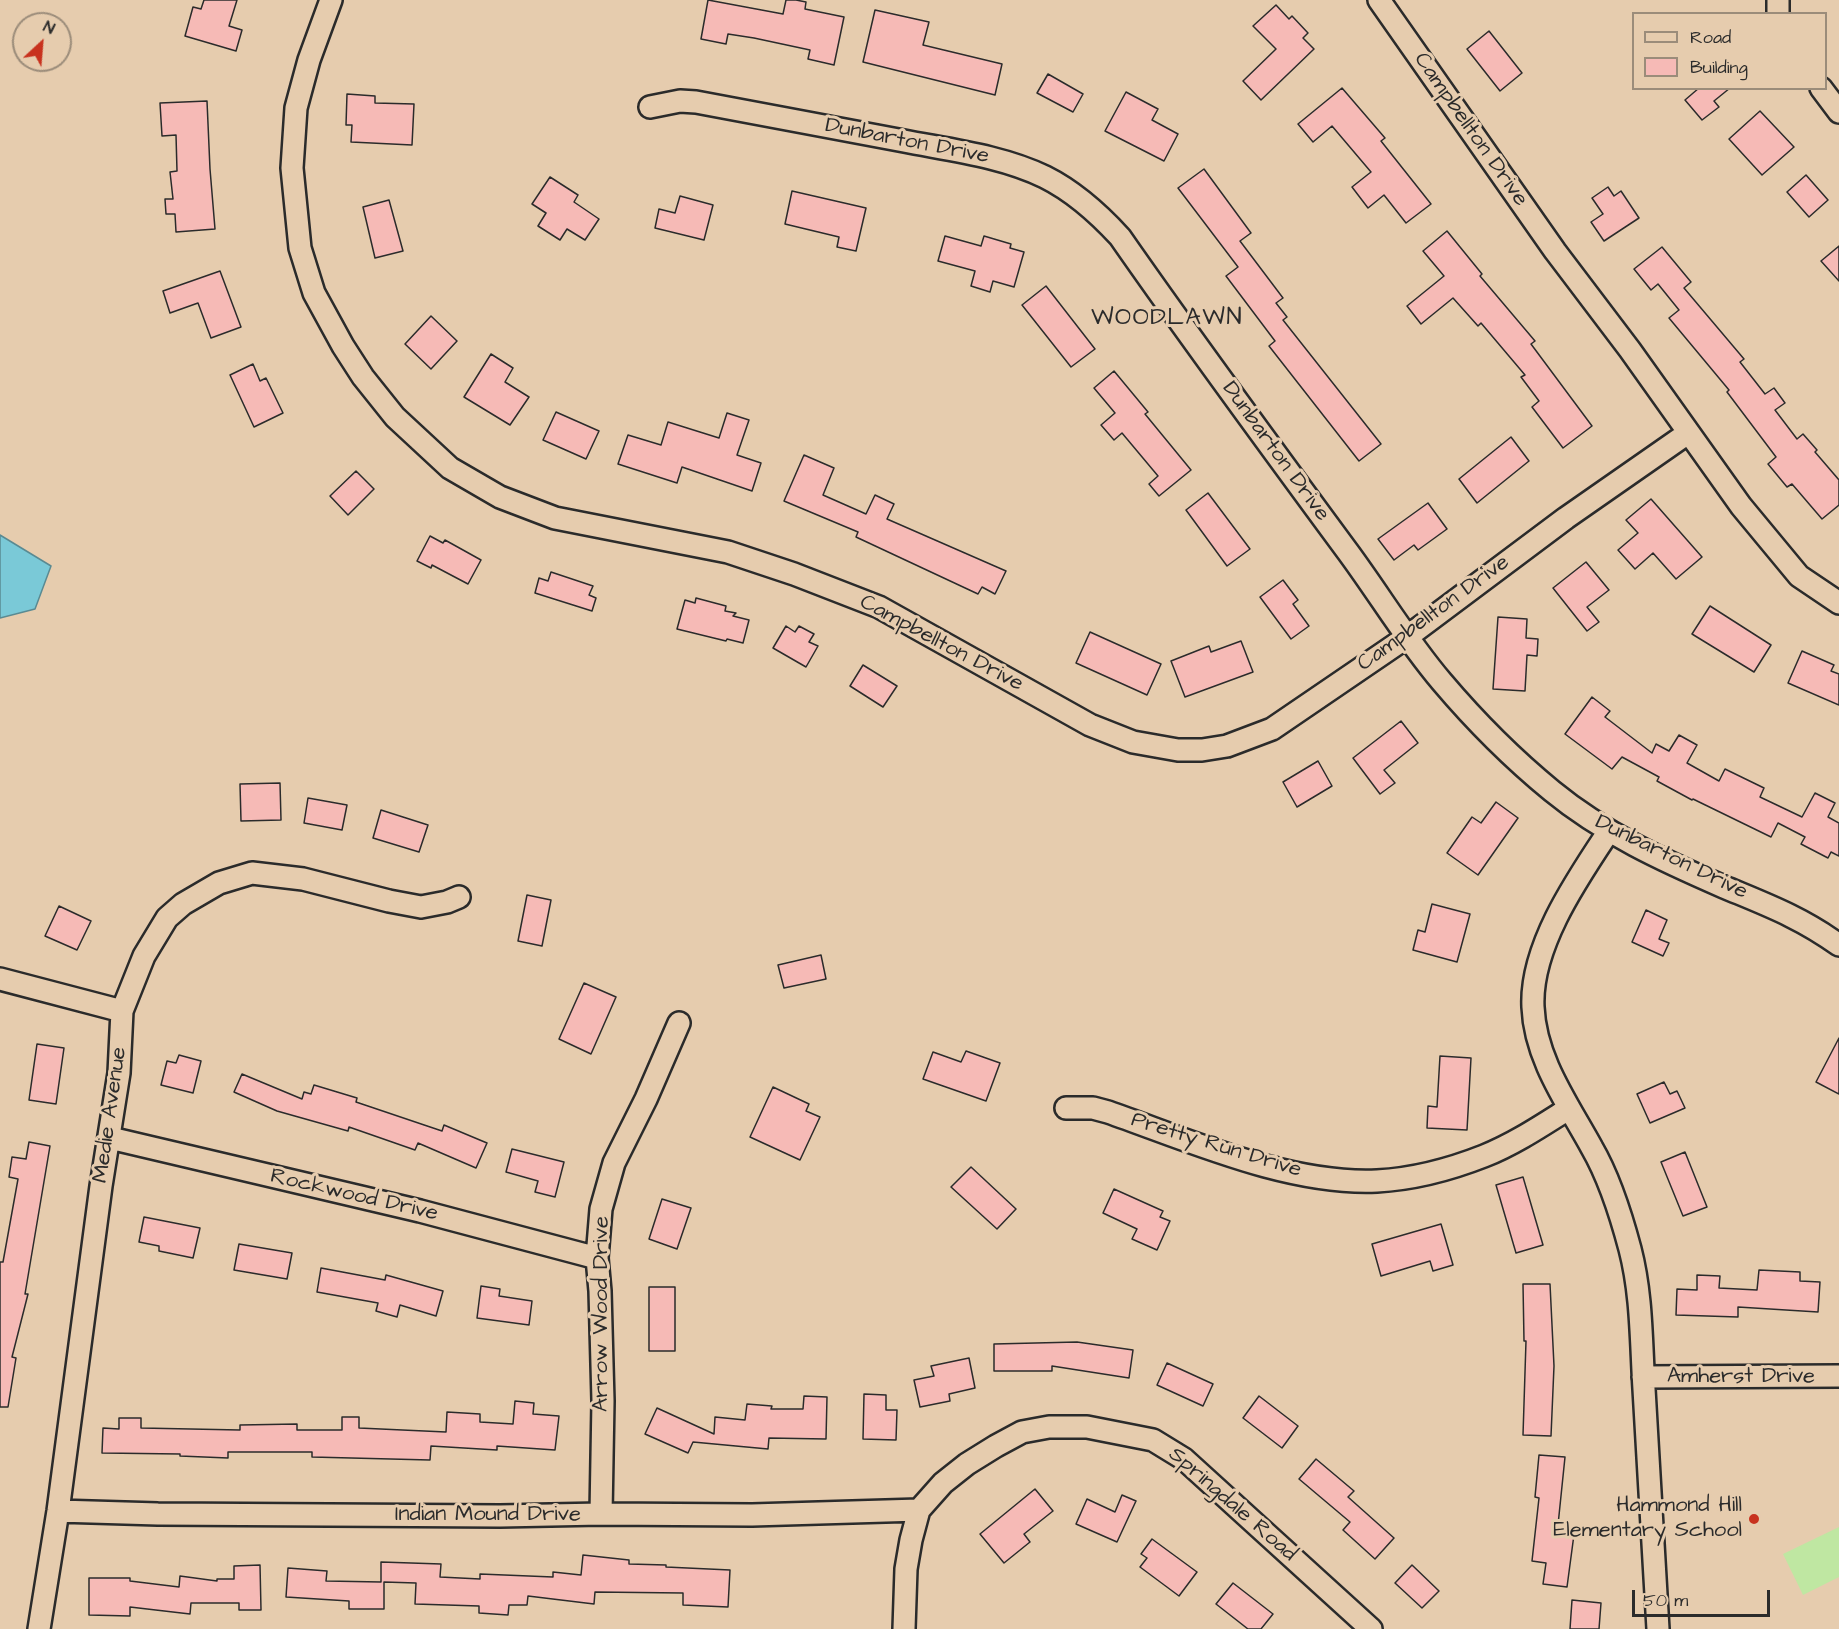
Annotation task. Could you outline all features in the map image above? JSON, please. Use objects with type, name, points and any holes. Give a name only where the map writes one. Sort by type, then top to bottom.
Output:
[{"type":"street","name":"Campbellton Drive","points":[[331,0],[309,60],[297,108],[293,138],[294,198],[300,248],[314,293],[343,346],[363,377],[394,417],[450,468],[510,501],[555,518],[728,552],[795,574],[879,607],[1090,725],[1133,742],[1155,747],[1190,750],[1227,746],[1272,729],[1407,637],[1566,518],[1688,433]]},
{"type":"street","name":"Campbellton Drive","points":[[1379,0],[1555,251],[1630,350],[1741,506],[1798,576],[1839,603]]},
{"type":"street","points":[[1822,90],[1839,112]]},
{"type":"street","name":"Dunbarton Drive","points":[[650,107],[680,101],[696,102],[936,147],[998,160],[1022,168],[1066,189],[1098,214],[1120,237],[1232,395],[1349,553],[1407,637],[1442,682],[1497,742],[1552,792],[1609,831],[1679,867],[1792,915],[1839,945]]},
{"type":"street","points":[[1609,831],[1578,878],[1542,951],[1533,989],[1535,1028],[1540,1046],[1568,1109],[1593,1149],[1610,1187],[1622,1220],[1637,1287],[1658,1629]]},
{"type":"street","name":"Medie Avenue","points":[[39,1629],[58,1511],[82,1322],[119,1073],[122,1011],[144,957],[167,918],[183,904],[219,883],[252,873],[303,879],[421,907],[459,897]]},
{"type":"street","points":[[0,979],[122,1011]]},
{"type":"street","name":"Arrow Wood Drive","points":[[602,1514],[603,1401],[597,1234],[606,1186],[679,1023]]},
{"type":"street","name":"Pretty Run Drive","points":[[1066,1108],[1093,1108],[1108,1112],[1279,1169],[1311,1176],[1376,1181],[1427,1174],[1485,1156],[1512,1143],[1568,1109]]},
{"type":"street","name":"Rockwood Drive","points":[[110,1138],[420,1211],[597,1258]]},
{"type":"street","name":"Amherst Drive","points":[[1643,1377],[1839,1377]]},
{"type":"street","name":"Springdale Road","points":[[919,1510],[943,1483],[966,1464],[1022,1432],[1049,1426],[1088,1427],[1153,1440],[1184,1459],[1371,1629]]},
{"type":"street","points":[[904,1629],[906,1569],[919,1510]]},
{"type":"street","name":"Indian Mound Drive","points":[[58,1511],[158,1514],[488,1516],[752,1515],[919,1510]]},
{"type":"green space","points":[[1839,1527],[1839,1577],[1803,1595],[1783,1554]]},
{"type":"water","points":[[0,535],[51,566],[35,609],[0,618]]},
{"type":"building","points":[[204,0],[237,0],[229,26],[242,30],[236,51],[185,36],[193,7],[201,9]]},
{"type":"building","points":[[708,0],[783,14],[786,0],[796,0],[806,2],[805,9],[844,17],[834,65],[808,59],[810,50],[754,38],[728,34],[726,44],[701,39]]},
{"type":"building","points":[[1276,5],[1289,19],[1292,16],[1308,33],[1303,38],[1314,49],[1261,100],[1243,81],[1276,49],[1253,26]]},
{"type":"building","points":[[875,10],[929,22],[923,45],[1002,64],[995,95],[863,62]]},
{"type":"building","points":[[1489,31],[1522,73],[1500,91],[1467,49]]},
{"type":"building","points":[[1048,74],[1083,94],[1073,112],[1037,93]]},
{"type":"building","points":[[1342,88],[1385,138],[1381,141],[1431,204],[1406,223],[1384,195],[1368,208],[1352,187],[1371,172],[1332,126],[1313,142],[1298,124]]},
{"type":"building","points":[[1697,90],[1728,90],[1714,101],[1719,107],[1702,120],[1685,100]]},
{"type":"building","points":[[1126,92],[1158,109],[1152,120],[1178,134],[1164,161],[1105,131]]},
{"type":"building","points":[[347,94],[375,96],[375,103],[414,104],[412,145],[351,142],[352,125],[346,125]]},
{"type":"building","points":[[207,101],[215,229],[176,232],[175,214],[166,214],[165,199],[173,199],[170,172],[177,171],[176,135],[162,136],[160,103]]},
{"type":"building","points":[[1760,111],[1794,147],[1762,175],[1729,139]]},
{"type":"building","points":[[1204,169],[1251,233],[1240,241],[1283,298],[1276,303],[1287,317],[1283,320],[1381,444],[1359,461],[1269,346],[1275,341],[1226,276],[1238,267],[1178,188]]},
{"type":"building","points":[[1806,175],[1828,200],[1809,217],[1787,192]]},
{"type":"building","points":[[550,177],[578,195],[574,202],[599,219],[585,240],[567,229],[560,240],[538,226],[546,213],[532,204]]},
{"type":"building","points":[[1608,187],[1614,196],[1621,191],[1639,218],[1604,241],[1591,222],[1603,214],[1592,198]]},
{"type":"building","points":[[792,191],[866,208],[856,251],[837,247],[839,237],[785,224]]},
{"type":"building","points":[[680,196],[713,205],[704,240],[655,228],[659,209],[675,213]]},
{"type":"building","points":[[389,200],[403,251],[375,258],[363,207]]},
{"type":"building","points":[[1447,231],[1482,274],[1480,276],[1535,341],[1531,344],[1592,426],[1563,448],[1532,407],[1539,401],[1521,377],[1525,375],[1481,323],[1478,326],[1453,298],[1421,324],[1407,306],[1444,276],[1423,251]]},
{"type":"building","points":[[945,236],[981,246],[984,236],[1011,244],[1010,248],[1024,252],[1014,287],[993,281],[990,292],[971,286],[975,271],[938,261]]},
{"type":"building","points":[[1839,246],[1839,281],[1821,261]]},
{"type":"building","points":[[1662,247],[1691,282],[1684,288],[1744,359],[1740,362],[1765,394],[1774,388],[1785,403],[1775,410],[1797,439],[1803,434],[1839,480],[1839,505],[1822,519],[1792,484],[1787,487],[1768,464],[1776,457],[1727,392],[1729,390],[1669,318],[1679,310],[1658,284],[1651,290],[1634,269]]},
{"type":"building","points":[[220,271],[241,327],[211,338],[198,303],[170,313],[163,291]]},
{"type":"building","points":[[1046,286],[1095,349],[1071,367],[1022,305]]},
{"type":"building","points":[[431,316],[457,341],[431,369],[405,344]]},
{"type":"building","points":[[491,354],[513,368],[505,382],[529,397],[510,425],[464,397]]},
{"type":"building","points":[[253,364],[260,381],[266,378],[283,413],[254,427],[230,375]]},
{"type":"building","points":[[1114,371],[1148,412],[1145,414],[1191,470],[1159,496],[1149,484],[1158,476],[1122,433],[1114,440],[1101,425],[1115,413],[1094,388]]},
{"type":"building","points":[[556,412],[599,431],[586,459],[543,440]]},
{"type":"building","points":[[727,413],[749,420],[737,455],[761,463],[752,491],[682,467],[677,483],[618,464],[628,435],[661,445],[668,422],[719,438]]},
{"type":"building","points":[[1511,437],[1529,461],[1477,503],[1459,479]]},
{"type":"building","points":[[804,455],[834,468],[823,495],[866,514],[875,495],[894,504],[887,519],[1006,571],[995,594],[982,587],[978,594],[856,537],[858,532],[784,501]]},
{"type":"building","points":[[356,471],[374,489],[348,515],[330,496]]},
{"type":"building","points":[[1208,493],[1250,549],[1227,566],[1186,510]]},
{"type":"building","points":[[1651,499],[1702,557],[1676,579],[1653,553],[1635,569],[1618,550],[1638,533],[1626,520]]},
{"type":"building","points":[[1428,503],[1447,529],[1418,550],[1414,545],[1394,560],[1378,539]]},
{"type":"building","points":[[430,536],[443,543],[445,540],[481,560],[468,584],[432,565],[431,568],[417,561]]},
{"type":"building","points":[[1586,562],[1609,590],[1587,607],[1599,622],[1587,631],[1553,588]]},
{"type":"building","points":[[551,572],[593,586],[589,595],[596,598],[592,611],[535,593],[539,578],[548,581]]},
{"type":"building","points":[[1283,580],[1298,600],[1293,604],[1309,626],[1291,639],[1260,597]]},
{"type":"building","points":[[696,598],[726,606],[725,611],[736,613],[733,616],[749,620],[743,643],[677,629],[685,600],[695,603]]},
{"type":"building","points":[[1710,606],[1771,645],[1754,672],[1692,634]]},
{"type":"building","points":[[1498,617],[1527,619],[1526,638],[1538,639],[1537,656],[1527,655],[1525,691],[1493,689]]},
{"type":"building","points":[[786,626],[795,632],[799,626],[814,634],[809,642],[818,646],[806,667],[773,648]]},
{"type":"building","points":[[1090,632],[1161,664],[1147,695],[1076,663]]},
{"type":"building","points":[[1241,641],[1253,672],[1185,697],[1171,661],[1209,646],[1211,652]]},
{"type":"building","points":[[1802,651],[1834,665],[1831,671],[1839,674],[1839,705],[1788,683]]},
{"type":"building","points":[[863,665],[897,686],[883,707],[850,686]]},
{"type":"building","points":[[1592,697],[1610,711],[1605,717],[1652,753],[1656,744],[1669,751],[1679,735],[1697,745],[1687,763],[1719,781],[1725,769],[1764,788],[1760,797],[1802,817],[1815,793],[1835,803],[1828,817],[1839,823],[1839,856],[1831,852],[1828,858],[1801,844],[1805,837],[1778,823],[1771,837],[1692,800],[1657,781],[1659,777],[1622,757],[1612,769],[1565,734]]},
{"type":"building","points":[[1401,721],[1418,743],[1384,770],[1395,783],[1380,794],[1353,758]]},
{"type":"building","points":[[1318,761],[1332,786],[1297,807],[1283,782]]},
{"type":"building","points":[[280,783],[281,820],[241,821],[240,784]]},
{"type":"building","points":[[308,798],[347,805],[342,830],[304,823]]},
{"type":"building","points":[[1496,802],[1518,818],[1478,875],[1447,853],[1472,817],[1481,823]]},
{"type":"building","points":[[381,810],[428,825],[419,852],[373,838]]},
{"type":"building","points":[[527,895],[551,900],[542,946],[518,941]]},
{"type":"building","points":[[1432,904],[1470,914],[1457,962],[1413,950],[1418,930],[1425,932]]},
{"type":"building","points":[[59,906],[91,921],[77,950],[45,936]]},
{"type":"building","points":[[1646,910],[1667,920],[1659,939],[1669,943],[1663,956],[1632,942]]},
{"type":"building","points":[[821,955],[826,979],[784,988],[778,965]]},
{"type":"building","points":[[584,983],[616,997],[591,1054],[559,1039]]},
{"type":"building","points":[[1839,1038],[1839,1094],[1816,1082]]},
{"type":"building","points":[[37,1044],[64,1048],[56,1104],[29,1100]]},
{"type":"building","points":[[966,1051],[1000,1063],[986,1101],[923,1079],[933,1052],[961,1062]]},
{"type":"building","points":[[179,1055],[201,1061],[193,1093],[161,1085],[167,1061],[176,1063]]},
{"type":"building","points":[[1440,1056],[1471,1058],[1467,1130],[1427,1128],[1428,1106],[1437,1107]]},
{"type":"building","points":[[242,1074],[302,1099],[304,1092],[311,1094],[314,1085],[357,1098],[356,1102],[442,1131],[444,1125],[487,1143],[476,1168],[418,1143],[415,1150],[349,1127],[348,1131],[277,1111],[234,1092]]},
{"type":"building","points":[[1664,1082],[1670,1094],[1677,1091],[1685,1108],[1650,1123],[1637,1094]]},
{"type":"building","points":[[773,1087],[809,1104],[806,1111],[820,1117],[800,1160],[750,1137]]},
{"type":"building","points":[[29,1142],[50,1146],[25,1294],[28,1294],[12,1357],[16,1358],[8,1407],[0,1407],[0,1262],[3,1262],[18,1179],[9,1177],[12,1157],[26,1159]]},
{"type":"building","points":[[512,1149],[564,1162],[555,1197],[535,1192],[538,1181],[506,1172]]},
{"type":"building","points":[[1685,1152],[1707,1207],[1683,1216],[1661,1162]]},
{"type":"building","points":[[971,1167],[1016,1209],[997,1229],[951,1187]]},
{"type":"building","points":[[1523,1177],[1543,1245],[1516,1253],[1496,1185]]},
{"type":"building","points":[[1114,1189],[1163,1211],[1160,1217],[1170,1221],[1157,1250],[1132,1239],[1137,1229],[1103,1213]]},
{"type":"building","points":[[662,1199],[691,1208],[677,1249],[649,1239]]},
{"type":"building","points":[[144,1217],[200,1228],[193,1258],[159,1251],[159,1246],[139,1242]]},
{"type":"building","points":[[1441,1224],[1453,1265],[1433,1271],[1430,1261],[1381,1276],[1372,1244]]},
{"type":"building","points":[[239,1244],[292,1253],[287,1279],[234,1270]]},
{"type":"building","points":[[321,1268],[385,1280],[386,1275],[443,1291],[436,1316],[400,1305],[397,1317],[376,1311],[378,1303],[317,1292]]},
{"type":"building","points":[[1759,1270],[1800,1272],[1800,1281],[1820,1282],[1818,1312],[1738,1307],[1738,1317],[1676,1315],[1677,1289],[1697,1290],[1697,1275],[1720,1276],[1719,1288],[1757,1290]]},
{"type":"building","points":[[1523,1284],[1550,1284],[1554,1366],[1551,1436],[1523,1435],[1526,1341],[1524,1341]]},
{"type":"building","points":[[481,1286],[500,1289],[499,1296],[532,1301],[529,1325],[477,1318]]},
{"type":"building","points":[[649,1287],[675,1287],[675,1351],[649,1351]]},
{"type":"building","points":[[1077,1342],[1133,1350],[1129,1378],[1052,1366],[1052,1371],[994,1371],[994,1344]]},
{"type":"building","points":[[969,1358],[975,1388],[949,1394],[950,1401],[920,1407],[914,1380],[934,1376],[931,1366]]},
{"type":"building","points":[[1167,1363],[1213,1384],[1203,1406],[1157,1385]]},
{"type":"building","points":[[864,1394],[886,1395],[886,1410],[897,1410],[896,1440],[863,1439]]},
{"type":"building","points":[[804,1396],[827,1397],[826,1439],[769,1438],[768,1449],[693,1442],[688,1453],[645,1434],[657,1408],[714,1434],[715,1417],[745,1420],[747,1404],[772,1406],[771,1409],[803,1409]]},
{"type":"building","points":[[1259,1396],[1298,1426],[1282,1448],[1243,1418]]},
{"type":"building","points":[[515,1401],[534,1403],[533,1414],[559,1416],[555,1450],[497,1446],[497,1450],[431,1446],[430,1460],[312,1457],[312,1452],[228,1452],[228,1458],[180,1456],[180,1454],[102,1453],[103,1428],[119,1429],[119,1418],[141,1418],[141,1428],[240,1430],[240,1425],[297,1424],[297,1430],[342,1430],[342,1417],[359,1417],[359,1428],[446,1432],[447,1412],[480,1414],[480,1422],[513,1424]]},
{"type":"building","points":[[1539,1455],[1565,1457],[1558,1525],[1575,1527],[1567,1587],[1543,1584],[1546,1563],[1532,1561],[1539,1498],[1535,1497]]},
{"type":"building","points":[[1316,1459],[1354,1491],[1348,1497],[1394,1538],[1375,1559],[1343,1530],[1350,1522],[1299,1479]]},
{"type":"building","points":[[1035,1489],[1053,1511],[1024,1534],[1030,1542],[1004,1563],[980,1534]]},
{"type":"building","points":[[1122,1495],[1136,1501],[1117,1542],[1076,1524],[1087,1499],[1115,1512]]},
{"type":"building","points":[[1152,1539],[1197,1572],[1179,1596],[1140,1567],[1147,1558],[1141,1554]]},
{"type":"building","points":[[583,1555],[629,1560],[629,1564],[730,1570],[728,1607],[683,1605],[683,1593],[595,1592],[594,1604],[528,1596],[527,1605],[509,1605],[508,1615],[479,1613],[479,1606],[415,1604],[416,1583],[384,1582],[384,1609],[349,1609],[349,1601],[286,1597],[288,1568],[327,1571],[326,1581],[381,1582],[381,1562],[441,1564],[440,1577],[480,1579],[480,1574],[553,1577],[553,1572],[581,1575]]},
{"type":"building","points":[[260,1565],[261,1610],[239,1610],[239,1603],[191,1603],[190,1614],[130,1607],[130,1616],[89,1615],[89,1578],[130,1578],[130,1581],[179,1587],[180,1576],[217,1581],[217,1579],[234,1579],[234,1566]]},
{"type":"building","points":[[1412,1565],[1439,1591],[1422,1608],[1395,1583]]},
{"type":"building","points":[[1233,1583],[1273,1614],[1261,1629],[1248,1629],[1216,1604]]},
{"type":"building","points":[[1572,1600],[1601,1603],[1599,1629],[1570,1629]]},
{"type":"place","name":"Hammond Hill Elementary School","points":[[1754,1519]]},
{"type":"district","name":"WOODLAWN","points":[[1167,319]]}]
